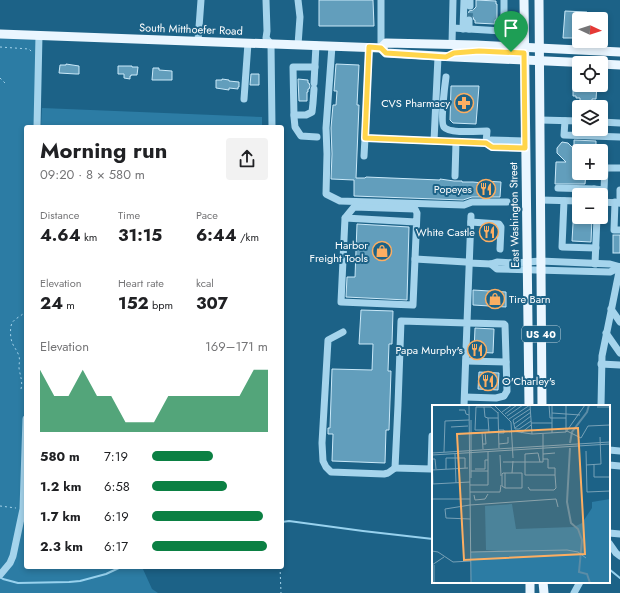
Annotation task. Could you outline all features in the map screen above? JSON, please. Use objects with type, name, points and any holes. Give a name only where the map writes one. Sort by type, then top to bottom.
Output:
[{"type":"main road","name":"East Washington Street","points":[[524,0],[529,51],[525,144],[529,405]]},
{"type":"main road","name":"East Washington Street","points":[[529,51],[540,36],[539,0]]},
{"type":"main road","name":"South Mitthoefer Road","points":[[0,34],[369,47],[381,48],[386,53],[442,57],[529,51]]},
{"type":"main road","name":"South Mitthoefer Road","points":[[381,48],[386,43],[452,44],[529,51]]},
{"type":"main road","name":"East Washington Street","points":[[529,51],[540,60],[542,405]]},
{"type":"main road","points":[[529,51],[620,52]]},
{"type":"main road","points":[[529,51],[540,60],[572,62]]},
{"type":"main road","points":[[608,64],[620,65]]},
{"type":"main road","points":[[543,583],[544,593]]},
{"type":"street","points":[[198,41],[201,0]]},
{"type":"street","points":[[266,0],[266,38],[271,44],[272,125]]},
{"type":"street","points":[[298,0],[300,17],[298,45]]},
{"type":"street","points":[[381,0],[381,48]]},
{"type":"street","points":[[452,0],[452,44]]},
{"type":"street","points":[[464,0],[466,29]]},
{"type":"street","points":[[452,28],[502,31],[504,26],[504,0]]},
{"type":"street","points":[[466,29],[469,20]]},
{"type":"street","points":[[37,125],[39,36]]},
{"type":"street","points":[[244,99],[248,43]]},
{"type":"street","points":[[294,115],[306,115],[312,112],[314,103],[316,45]]},
{"type":"street","points":[[332,46],[326,128],[326,194],[340,201],[464,205],[472,202],[507,202]]},
{"type":"street","points":[[364,156],[369,47]]},
{"type":"street","points":[[434,141],[434,128],[442,57]]},
{"type":"street","points":[[315,67],[293,67],[294,115],[295,127],[301,136],[317,137]]},
{"type":"street","points":[[443,127],[442,113],[446,77]]},
{"type":"street","points":[[540,120],[572,122]]},
{"type":"street","points":[[565,121],[564,136],[620,138]]},
{"type":"street","points":[[608,122],[620,123]]},
{"type":"street","points":[[434,128],[443,127],[448,130],[470,132],[487,131],[486,143]]},
{"type":"street","points":[[365,138],[486,143],[491,140],[525,144]]},
{"type":"street","points":[[454,176],[456,142]]},
{"type":"street","points":[[604,188],[605,168],[620,168]]},
{"type":"street","points":[[558,188],[572,190]]},
{"type":"street","points":[[620,190],[614,230],[620,230]]},
{"type":"street","points":[[540,200],[572,201]]},
{"type":"street","points":[[564,201],[562,247],[596,248]]},
{"type":"street","points":[[608,202],[618,203]]},
{"type":"street","points":[[354,207],[415,209],[417,213],[416,222],[413,305],[341,302],[345,218],[354,207]]},
{"type":"street","points":[[345,218],[416,222]]},
{"type":"street","points":[[464,405],[471,219],[498,224],[502,227],[500,249]]},
{"type":"street","points":[[595,264],[597,224]]},
{"type":"street","points":[[415,259],[491,264],[497,262],[528,266],[610,264],[620,267]]},
{"type":"street","points":[[540,266],[610,272],[620,267]]},
{"type":"street","points":[[601,405],[601,364],[620,267]]},
{"type":"street","points":[[611,309],[620,322]]},
{"type":"street","points":[[395,468],[401,321],[505,325],[506,391],[504,396],[496,398],[464,397]]},
{"type":"street","points":[[343,332],[328,340],[322,443],[323,461],[326,467],[331,472],[384,474],[395,468],[431,469],[432,436]]},
{"type":"street","points":[[606,333],[620,354]]},
{"type":"street","points":[[466,361],[506,362]]},
{"type":"street","points":[[601,364],[620,364]]},
{"type":"street","points":[[610,450],[620,451]]},
{"type":"street","points":[[610,465],[620,466]]},
{"type":"street","points":[[1,574],[10,563],[13,556],[23,509],[24,479]]},
{"type":"street","points":[[610,533],[620,534]]},
{"type":"street","points":[[610,544],[620,556]]},
{"type":"street","points":[[574,593],[579,583]]},
{"type":"path","points":[[0,47],[18,47],[29,49],[38,59]]},
{"type":"path","points":[[0,78],[6,84]]},
{"type":"path","points":[[21,389],[22,384],[19,358],[16,348],[12,342],[11,334],[12,324],[24,313]]},
{"type":"path","points":[[0,506],[23,509]]},
{"type":"path","points":[[280,569],[281,593]]},
{"type":"shaded area","points":[[0,34],[39,35],[37,125],[24,125],[24,569],[143,569],[152,589],[158,593],[0,593]]},
{"type":"shaded area","points":[[42,108],[262,117],[262,125],[41,125]]},
{"type":"building","points":[[319,0],[373,0],[374,26],[319,26]]},
{"type":"building","points":[[476,0],[496,1],[497,20],[495,20],[495,24],[475,23],[473,17],[468,15],[469,11],[476,7]]},
{"type":"building","points":[[565,11],[587,12],[572,12],[572,38],[563,38]]},
{"type":"building","points":[[66,64],[79,66],[79,74],[59,73],[60,65]]},
{"type":"building","points":[[336,64],[359,65],[356,178],[440,179],[483,183],[483,181],[501,182],[500,197],[472,197],[463,200],[354,196],[354,180],[331,179],[331,128],[333,105],[336,105],[337,91],[334,91]]},
{"type":"building","points":[[118,66],[138,67],[137,75],[131,75],[130,79],[124,78],[124,74],[118,74]]},
{"type":"building","points":[[153,68],[172,71],[172,80],[152,80]]},
{"type":"building","points":[[251,74],[259,74],[259,85],[250,85]]},
{"type":"building","points":[[222,79],[239,82],[238,89],[229,88],[229,90],[216,88],[216,80]]},
{"type":"building","points":[[298,79],[308,80],[310,86],[307,92],[307,101],[299,101]]},
{"type":"building","name":"CVS Pharmacy","points":[[451,86],[479,86],[476,124],[453,123],[450,120]]},
{"type":"building","points":[[573,92],[597,92],[596,99],[592,100],[580,100],[580,98],[573,96]]},
{"type":"building","points":[[574,140],[596,141],[596,144],[574,144]]},
{"type":"building","points":[[562,142],[568,143],[572,147],[572,180],[585,180],[585,184],[555,184],[556,162],[566,162],[557,153],[557,148]]},
{"type":"building","name":"Harbor Freight Tools","points":[[357,224],[409,227],[407,300],[346,297],[347,277],[355,277]]},
{"type":"building","points":[[573,224],[592,224],[591,242],[572,241]]},
{"type":"building","name":"White Castle","points":[[481,228],[496,229],[496,238],[481,237]]},
{"type":"building","points":[[613,235],[620,235],[620,253],[613,253]]},
{"type":"building","points":[[473,290],[506,292],[506,307],[473,305]]},
{"type":"building","points":[[361,310],[393,311],[392,344],[389,344],[388,371],[391,371],[389,430],[386,430],[385,463],[332,461],[333,434],[328,434],[328,428],[330,428],[332,369],[372,370],[373,344],[359,344]]},
{"type":"building","points":[[475,328],[494,329],[493,353],[474,352]]},
{"type":"building","name":"O'Charley's","points":[[479,372],[499,373],[498,390],[478,389]]},
{"type":"waterway","points":[[284,522],[289,521],[432,539]]},
{"type":"waterway","points":[[0,577],[18,583],[69,582],[80,581],[106,574],[117,569]]},
{"type":"waterway","points":[[610,570],[620,578]]},
{"type":"tunnel","points":[[469,20],[470,6]]},
{"type":"place","name":"CVS Pharmacy","points":[[464,103]]},
{"type":"place","name":"Popeyes","points":[[486,189]]},
{"type":"place","name":"White Castle","points":[[489,232]]},
{"type":"place","name":"Harbor Freight Tools","points":[[382,251]]},
{"type":"place","name":"Tire Barn","points":[[495,299]]},
{"type":"place","name":"Papa Murphy's","points":[[477,350]]},
{"type":"place","name":"O'Charley's","points":[[488,381]]},
{"type":"route","points":[[369,47],[381,48],[386,53],[446,57],[454,53],[479,51],[511,52],[524,53],[525,148],[492,147],[486,143],[365,138],[369,47]]}]
